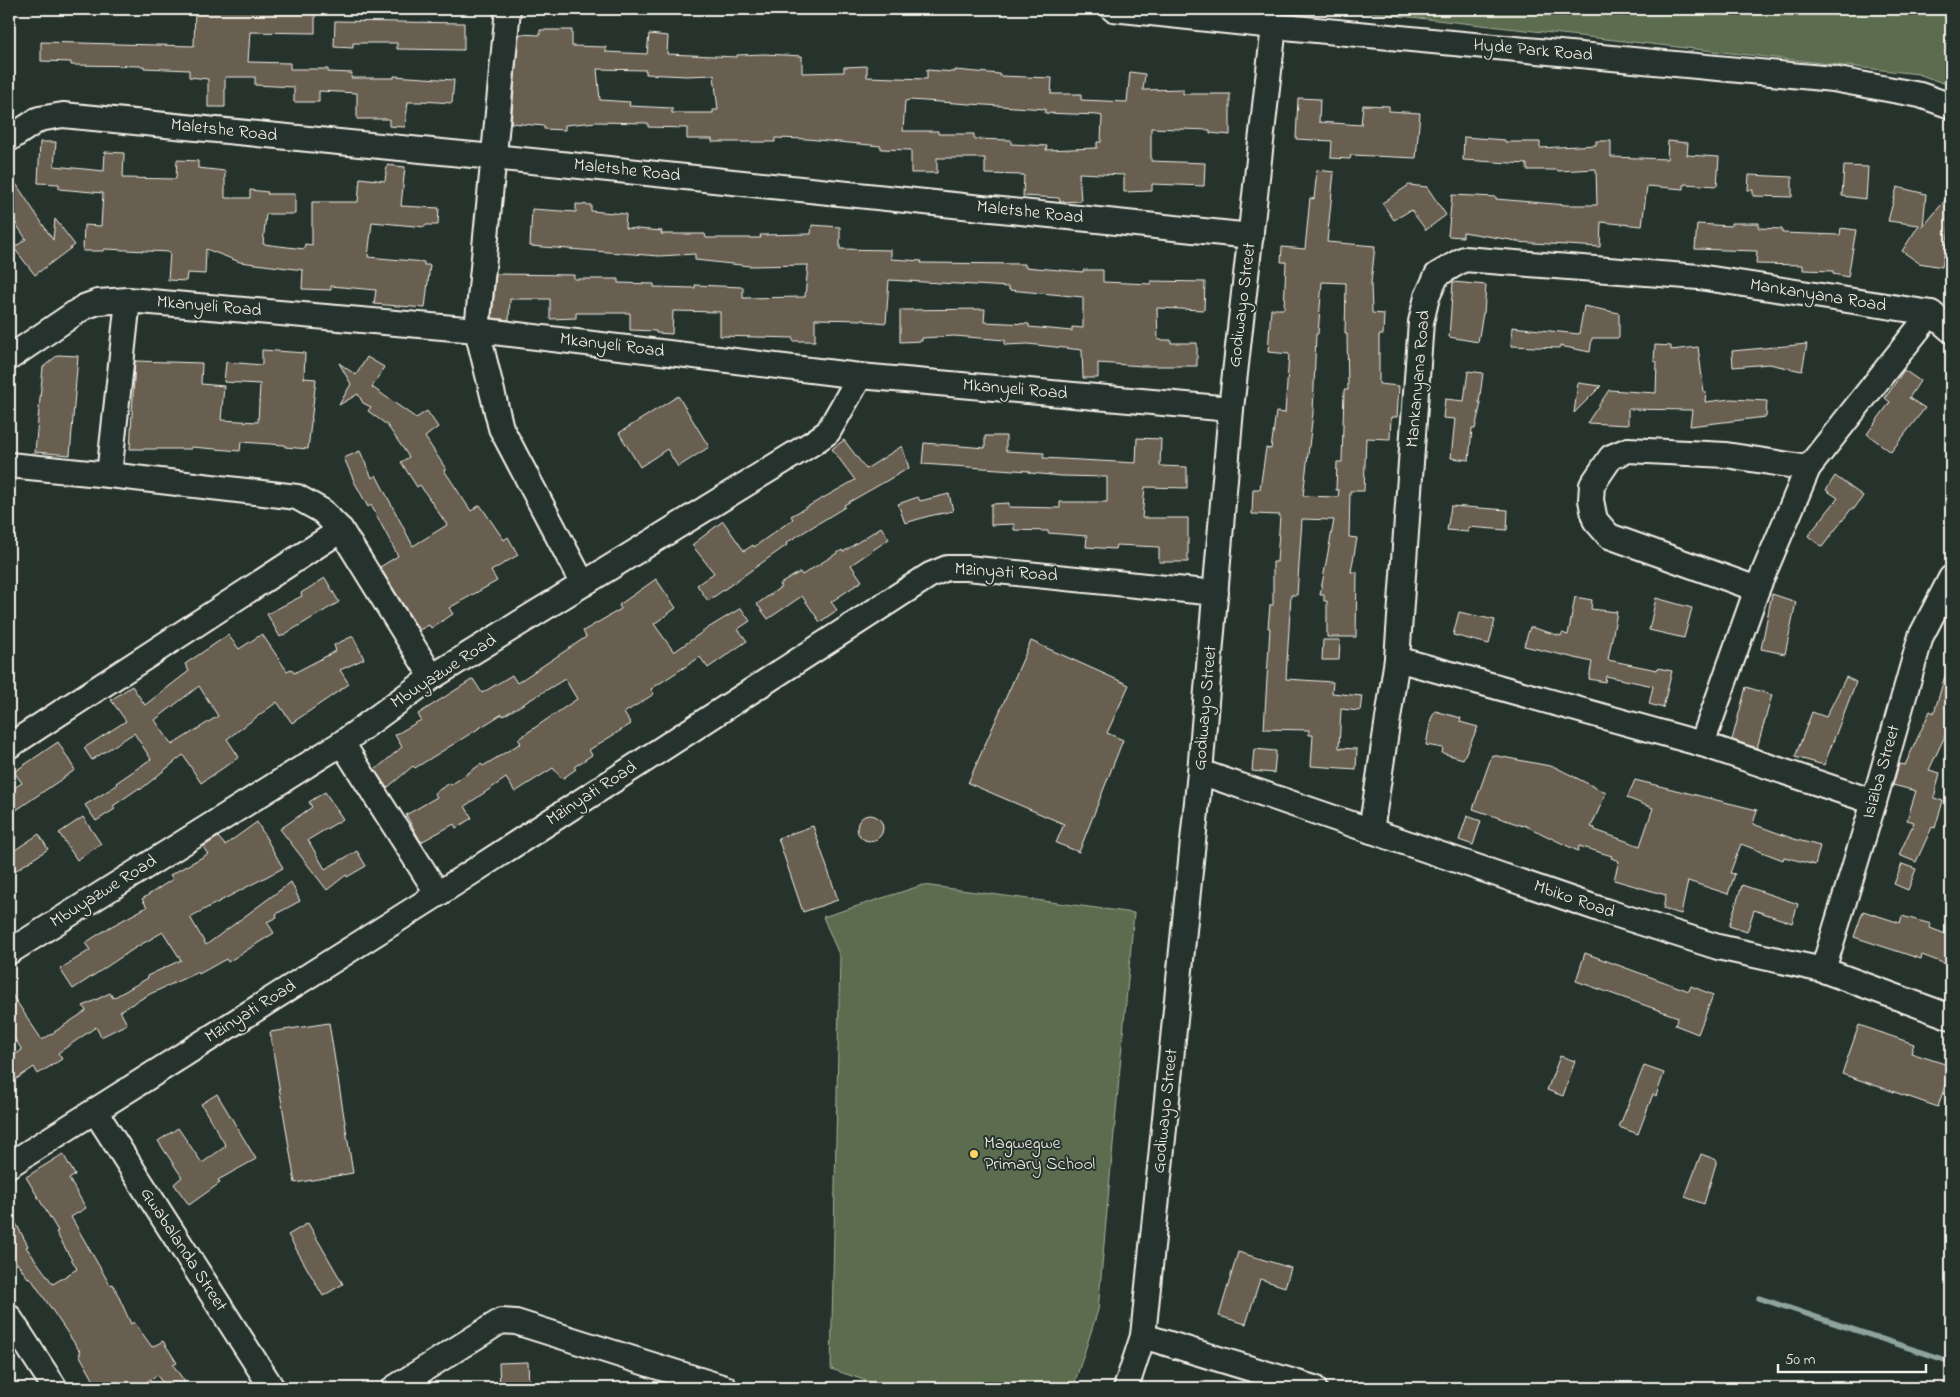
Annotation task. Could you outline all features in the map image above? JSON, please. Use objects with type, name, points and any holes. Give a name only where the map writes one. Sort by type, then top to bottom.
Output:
[{"type":"street","points":[[508,9],[492,157],[477,330],[501,428],[584,584]]},
{"type":"street","name":"Hyde Park Road","points":[[1113,9],[1833,79],[1920,95],[1951,106]]},
{"type":"street","name":"Godiwayo Street","points":[[1126,1388],[1143,1336],[1200,772],[1231,409],[1274,26]]},
{"type":"street","name":"Maletshe Road","points":[[9,139],[39,119],[63,115],[492,157],[1251,236]]},
{"type":"street","name":"Mankanyana Road","points":[[1370,831],[1397,659],[1421,322],[1427,297],[1437,274],[1464,259],[1492,260],[1699,277],[1931,313]]},
{"type":"street","points":[[109,475],[128,300]]},
{"type":"street","name":"Mkanyeli Road","points":[[9,358],[84,307],[98,302],[128,300],[477,330],[860,376],[1231,409]]},
{"type":"street","points":[[1702,744],[1757,589],[1808,468],[1931,313],[1951,330]]},
{"type":"street","name":"Mbuyazwe Road","points":[[9,952],[342,743],[432,677],[828,432],[860,376]]},
{"type":"street","points":[[1757,589],[1609,536],[1595,520],[1591,500],[1592,485],[1612,457],[1628,450],[1726,455],[1808,468]]},
{"type":"street","points":[[9,465],[297,498],[322,512],[341,530],[432,677]]},
{"type":"street","points":[[9,746],[341,530]]},
{"type":"street","name":"Mzinyati Road","points":[[9,1164],[438,894],[913,585],[938,571],[947,568],[967,568],[1216,593]]},
{"type":"street","name":"Isiziba Street","points":[[1823,970],[1874,802],[1921,636],[1951,578]]},
{"type":"street","points":[[1397,659],[1702,744],[1874,802]]},
{"type":"street","points":[[342,743],[438,894]]},
{"type":"street","name":"Mbiko Road","points":[[1200,772],[1596,908],[1718,947],[1823,970],[1951,1017]]},
{"type":"street","name":"Gwabalanda Street","points":[[95,1111],[272,1388]]},
{"type":"street","points":[[9,1317],[56,1388]]},
{"type":"street","points":[[394,1388],[501,1321],[516,1322],[725,1388]]},
{"type":"street","points":[[1143,1336],[1314,1388]]},
{"type":"green space","points":[[1338,9],[1951,9],[1951,86],[1918,74]]},
{"type":"green space","points":[[923,885],[1134,913],[1098,1310],[1073,1388],[888,1388],[831,1369],[840,957],[823,917]]},
{"type":"building","points":[[195,9],[315,11],[315,33],[250,32],[248,62],[290,63],[290,69],[328,69],[328,72],[352,73],[351,78],[394,78],[394,76],[454,80],[452,103],[408,102],[405,127],[389,126],[389,119],[357,119],[357,93],[319,91],[319,102],[294,102],[294,87],[255,85],[255,77],[225,77],[225,107],[208,107],[208,79],[189,77],[189,70],[144,68],[144,66],[71,65],[71,62],[41,61],[41,42],[194,46]]},
{"type":"building","points":[[335,21],[464,23],[464,50],[397,49],[397,43],[353,43],[353,48],[334,47]]},
{"type":"building","points":[[540,30],[572,30],[572,46],[606,47],[606,52],[647,54],[649,34],[668,36],[667,54],[737,57],[737,55],[765,54],[802,56],[802,73],[844,72],[844,67],[867,66],[867,77],[927,79],[927,70],[955,72],[955,70],[1000,74],[1000,76],[1052,78],[1051,94],[1081,94],[1081,100],[1127,102],[1130,72],[1145,74],[1143,90],[1183,89],[1183,94],[1230,94],[1230,135],[1210,133],[1210,130],[1151,128],[1151,161],[1205,163],[1204,186],[1152,184],[1152,191],[1124,192],[1124,175],[1079,173],[1081,201],[1060,202],[1059,198],[1023,196],[1024,175],[985,174],[985,158],[937,158],[937,173],[911,173],[911,150],[881,149],[881,146],[775,138],[775,142],[712,142],[712,139],[687,139],[687,128],[648,127],[648,123],[596,122],[565,125],[565,130],[544,129],[544,126],[511,123],[519,34],[540,35]],"holes":[[[597,69],[646,70],[646,74],[714,75],[718,110],[713,110],[713,113],[672,113],[672,108],[629,106],[630,102],[600,100]],[[905,101],[1045,109],[1045,113],[1098,115],[1102,116],[1101,142],[1097,142],[1097,148],[1046,150],[1047,146],[1011,144],[1011,140],[974,139],[974,134],[938,134],[938,131],[903,131]]]},
{"type":"building","points":[[1298,98],[1320,99],[1319,122],[1361,125],[1363,105],[1389,106],[1389,111],[1420,113],[1416,158],[1351,155],[1350,159],[1331,158],[1332,141],[1296,139]]},
{"type":"building","points":[[1464,137],[1505,140],[1505,142],[1540,142],[1540,148],[1596,145],[1596,141],[1611,141],[1611,157],[1667,159],[1668,141],[1688,143],[1687,155],[1719,157],[1717,186],[1684,184],[1684,189],[1647,186],[1642,226],[1601,222],[1600,247],[1516,242],[1463,232],[1463,237],[1448,236],[1452,195],[1496,197],[1496,199],[1566,205],[1597,205],[1596,169],[1527,170],[1527,164],[1463,160]]},
{"type":"building","points":[[40,142],[56,142],[54,166],[104,171],[105,152],[124,153],[123,178],[176,179],[177,160],[198,161],[198,168],[225,171],[225,198],[250,198],[250,190],[268,192],[267,194],[295,194],[295,214],[266,214],[263,244],[304,249],[305,244],[312,245],[312,202],[358,202],[360,178],[385,181],[387,165],[405,167],[401,206],[439,208],[438,225],[425,225],[425,227],[372,222],[368,257],[424,262],[424,265],[430,265],[425,308],[374,304],[376,290],[331,286],[331,290],[302,289],[303,270],[240,262],[206,249],[205,274],[187,273],[186,281],[168,280],[170,252],[104,249],[103,251],[83,251],[84,225],[101,226],[103,193],[59,189],[59,184],[38,183]]},
{"type":"building","points":[[1844,166],[1868,167],[1866,199],[1842,196]]},
{"type":"building","points":[[1317,170],[1334,172],[1327,242],[1375,246],[1371,283],[1372,313],[1384,314],[1383,335],[1379,335],[1379,384],[1399,386],[1397,417],[1391,417],[1390,439],[1366,438],[1364,491],[1350,491],[1349,537],[1357,538],[1351,572],[1357,572],[1356,637],[1327,637],[1327,601],[1324,601],[1324,595],[1320,595],[1334,520],[1302,519],[1297,595],[1291,595],[1286,679],[1333,682],[1332,693],[1362,696],[1360,711],[1341,709],[1339,748],[1357,749],[1356,769],[1311,766],[1313,735],[1309,735],[1309,730],[1264,729],[1270,628],[1268,628],[1270,605],[1273,605],[1273,562],[1277,562],[1280,515],[1252,514],[1253,489],[1260,489],[1266,448],[1271,449],[1276,412],[1285,413],[1289,354],[1268,352],[1271,309],[1284,309],[1286,262],[1281,262],[1282,247],[1305,249],[1310,198],[1314,199]],"holes":[[[1322,282],[1346,283],[1345,334],[1347,334],[1348,390],[1344,390],[1342,462],[1337,462],[1336,490],[1339,490],[1338,497],[1303,496],[1313,413],[1316,334],[1318,334]]]},
{"type":"building","points":[[9,173],[53,240],[55,219],[75,245],[35,275],[14,248],[26,239],[9,213]]},
{"type":"building","points":[[1749,175],[1792,177],[1792,197],[1753,196],[1753,190],[1748,190]]},
{"type":"building","points":[[1409,185],[1427,187],[1446,215],[1426,230],[1411,210],[1394,220],[1382,203]]},
{"type":"building","points":[[1897,187],[1926,194],[1923,227],[1951,193],[1951,220],[1942,267],[1919,263],[1902,251],[1919,225],[1888,221]]},
{"type":"building","points":[[576,204],[591,205],[591,211],[626,214],[625,228],[662,231],[661,234],[705,234],[706,238],[761,238],[760,235],[811,234],[812,225],[840,227],[840,249],[891,250],[891,259],[922,261],[921,263],[1025,264],[1025,267],[1083,272],[1083,270],[1103,270],[1103,282],[1151,284],[1151,281],[1205,282],[1204,310],[1157,308],[1158,340],[1171,340],[1171,343],[1197,343],[1197,366],[1143,366],[1098,363],[1098,378],[1083,378],[1082,350],[1028,344],[1005,345],[1005,340],[954,336],[922,338],[922,341],[900,342],[900,310],[985,309],[984,322],[1029,324],[1029,327],[1072,331],[1072,327],[1083,328],[1083,297],[1009,290],[1009,287],[889,280],[886,323],[865,320],[815,319],[815,341],[793,341],[793,338],[720,336],[720,312],[673,311],[672,334],[630,330],[630,313],[576,313],[576,318],[550,319],[550,299],[510,299],[509,320],[492,318],[496,274],[574,275],[574,279],[618,279],[618,283],[654,284],[654,287],[695,288],[695,285],[743,287],[743,298],[805,297],[808,265],[750,266],[695,260],[695,254],[659,256],[530,246],[532,209],[576,212]]},
{"type":"building","points":[[1731,223],[1759,223],[1759,228],[1782,229],[1782,233],[1840,235],[1841,228],[1856,230],[1848,277],[1833,274],[1833,271],[1803,270],[1803,265],[1756,264],[1757,251],[1695,249],[1697,224],[1731,226]]},
{"type":"building","points":[[1453,282],[1486,285],[1484,313],[1478,342],[1449,337]]},
{"type":"building","points":[[1584,306],[1619,313],[1619,338],[1592,338],[1590,352],[1560,346],[1559,348],[1511,346],[1512,327],[1579,334]]},
{"type":"building","points":[[1807,344],[1802,371],[1769,364],[1733,367],[1732,351]]},
{"type":"building","points":[[1655,345],[1671,346],[1671,350],[1698,347],[1704,392],[1706,392],[1705,402],[1731,399],[1767,401],[1766,417],[1690,426],[1692,410],[1628,409],[1628,425],[1587,423],[1609,390],[1656,393],[1657,362],[1654,361]]},
{"type":"building","points":[[262,350],[305,353],[304,378],[316,379],[308,449],[285,447],[285,445],[241,442],[240,451],[191,447],[191,449],[130,449],[135,361],[202,363],[201,384],[224,386],[221,420],[258,422],[260,384],[224,382],[226,362],[262,365]]},
{"type":"building","points":[[58,355],[78,356],[70,455],[35,452],[43,367]]},
{"type":"building","points":[[367,357],[384,367],[372,387],[416,418],[427,411],[438,427],[425,437],[446,469],[444,470],[471,511],[480,505],[504,540],[508,537],[518,555],[491,571],[497,581],[449,608],[453,614],[431,628],[429,625],[419,630],[380,567],[398,556],[371,505],[368,507],[344,458],[360,451],[372,478],[376,475],[413,546],[447,525],[420,485],[417,487],[401,462],[409,457],[387,425],[368,411],[371,407],[363,403],[358,394],[339,405],[351,384],[339,363],[356,375]]},
{"type":"building","points":[[1904,370],[1920,381],[1909,398],[1925,408],[1891,452],[1867,434],[1890,402],[1885,398]]},
{"type":"building","points":[[1468,371],[1483,373],[1479,403],[1481,403],[1475,429],[1472,429],[1469,460],[1451,458],[1455,419],[1443,418],[1445,399],[1464,401]]},
{"type":"building","points":[[1578,383],[1601,386],[1574,413]]},
{"type":"building","points":[[678,396],[709,447],[678,467],[667,449],[640,467],[619,433]]},
{"type":"building","points":[[985,436],[1006,436],[1006,451],[1044,453],[1043,458],[1136,463],[1137,438],[1161,439],[1160,466],[1187,467],[1187,488],[1145,487],[1142,518],[1188,518],[1188,562],[1159,562],[1159,547],[1116,545],[1115,549],[1086,547],[1087,536],[1048,533],[1048,531],[1014,530],[1014,524],[991,525],[991,504],[1009,503],[1009,507],[1060,508],[1060,502],[1107,502],[1107,477],[1061,476],[1030,473],[1029,471],[922,464],[924,443],[985,448]]},
{"type":"building","points":[[844,440],[866,469],[902,446],[909,468],[844,505],[845,507],[786,543],[787,545],[708,601],[697,585],[714,573],[692,545],[723,521],[744,551],[753,545],[754,547],[793,519],[791,516],[855,480],[832,449]]},
{"type":"building","points":[[1835,476],[1863,496],[1822,547],[1808,536],[1838,498],[1826,490]]},
{"type":"building","points":[[949,494],[953,511],[905,523],[898,504],[918,497],[920,501]]},
{"type":"building","points":[[1451,506],[1508,510],[1507,530],[1468,527],[1468,532],[1447,530]]},
{"type":"building","points":[[881,527],[889,539],[851,565],[862,581],[831,602],[837,610],[820,622],[802,596],[768,619],[757,604],[781,587],[780,584],[800,572],[802,575],[842,550],[843,552]]},
{"type":"building","points":[[325,578],[339,602],[280,637],[267,614],[302,596],[301,593]]},
{"type":"building","points":[[656,579],[676,608],[654,624],[674,652],[741,608],[750,621],[738,629],[747,641],[708,668],[700,657],[651,689],[654,694],[624,713],[631,724],[589,750],[592,755],[574,767],[576,769],[562,779],[553,768],[515,792],[506,778],[465,806],[472,818],[456,828],[454,824],[421,842],[406,815],[437,797],[434,793],[450,783],[451,785],[481,764],[483,766],[521,743],[518,739],[577,699],[565,679],[503,716],[502,714],[415,768],[413,766],[387,788],[375,770],[402,747],[395,735],[421,720],[418,714],[473,679],[482,693],[512,675],[517,683],[586,637],[583,631],[621,609],[619,605]]},
{"type":"building","points":[[1772,594],[1796,602],[1785,654],[1761,649]]},
{"type":"building","points":[[1575,597],[1592,600],[1591,609],[1617,612],[1608,660],[1657,670],[1658,668],[1672,671],[1663,708],[1649,704],[1653,686],[1606,676],[1605,682],[1589,679],[1592,662],[1524,646],[1530,627],[1561,636],[1562,633],[1568,635]]},
{"type":"building","points":[[1656,598],[1692,608],[1684,638],[1649,630]]},
{"type":"building","points":[[1459,612],[1495,620],[1489,644],[1453,635]]},
{"type":"building","points":[[262,634],[287,671],[291,669],[294,673],[336,651],[334,645],[353,636],[364,659],[340,670],[349,684],[292,723],[277,702],[227,739],[239,757],[201,783],[183,755],[140,790],[139,788],[113,806],[115,809],[96,821],[85,805],[117,785],[116,783],[151,759],[134,733],[92,760],[84,748],[126,721],[111,700],[132,686],[145,705],[189,671],[185,664],[228,635],[239,649]],"holes":[[[199,686],[218,716],[172,745],[155,720]]]},
{"type":"building","points":[[1323,640],[1340,640],[1339,660],[1322,660]]},
{"type":"building","points":[[1031,641],[1129,685],[1107,733],[1123,740],[1079,852],[1056,843],[1064,824],[968,783]]},
{"type":"building","points":[[1947,669],[1951,670],[1951,723],[1929,770],[1940,773],[1934,798],[1943,801],[1935,828],[1932,827],[1916,862],[1899,855],[1914,822],[1907,820],[1916,791],[1893,785],[1899,764],[1905,765],[1930,711],[1934,713]]},
{"type":"building","points":[[1846,677],[1856,682],[1824,765],[1795,757],[1812,712],[1826,717]]},
{"type":"building","points":[[1746,687],[1772,695],[1757,748],[1732,740]]},
{"type":"building","points":[[1435,711],[1461,718],[1460,722],[1478,727],[1463,759],[1442,753],[1443,748],[1426,745],[1431,719]]},
{"type":"building","points":[[58,742],[75,770],[9,815],[9,791],[22,783],[14,772]]},
{"type":"building","points":[[1254,749],[1276,751],[1274,773],[1252,771]]},
{"type":"building","points":[[1492,755],[1555,767],[1606,793],[1591,827],[1640,846],[1653,808],[1627,798],[1635,780],[1757,810],[1753,824],[1820,846],[1815,865],[1784,857],[1783,860],[1741,844],[1730,873],[1735,874],[1728,894],[1688,881],[1681,914],[1663,909],[1666,895],[1614,880],[1619,861],[1611,858],[1612,856],[1579,846],[1578,851],[1524,825],[1473,809]]},
{"type":"building","points":[[325,792],[343,819],[308,840],[325,869],[357,851],[366,866],[347,877],[346,875],[327,890],[280,829],[312,807],[309,802]]},
{"type":"building","points":[[870,815],[879,819],[883,828],[879,837],[870,841],[861,837],[857,828],[861,819]]},
{"type":"building","points":[[1467,816],[1481,821],[1473,845],[1459,840]]},
{"type":"building","points":[[83,817],[101,844],[77,860],[59,833]]},
{"type":"building","points":[[257,822],[283,868],[190,917],[206,945],[291,882],[300,901],[276,914],[277,917],[267,922],[274,933],[228,962],[226,959],[199,974],[198,972],[150,994],[120,1011],[127,1024],[101,1037],[96,1027],[58,1053],[62,1059],[38,1074],[34,1067],[9,1084],[9,1059],[22,1050],[9,1030],[9,990],[42,1040],[86,1011],[83,1006],[110,993],[113,998],[148,978],[147,976],[181,960],[163,932],[73,989],[60,969],[90,950],[85,943],[147,907],[142,899],[173,879],[170,875],[208,854],[203,847],[218,837],[225,845]]},
{"type":"building","points":[[813,826],[838,900],[803,912],[778,838]]},
{"type":"building","points":[[39,834],[48,849],[9,875],[9,854]]},
{"type":"building","points":[[1902,864],[1916,869],[1908,890],[1894,884]]},
{"type":"building","points":[[1742,885],[1798,904],[1792,923],[1754,910],[1747,932],[1729,926]]},
{"type":"building","points":[[1863,911],[1900,923],[1902,916],[1931,924],[1930,928],[1951,936],[1951,966],[1922,955],[1921,959],[1854,937]]},
{"type":"building","points":[[1585,953],[1689,991],[1691,986],[1713,995],[1698,1034],[1675,1025],[1678,1017],[1576,981]]},
{"type":"building","points":[[329,1023],[353,1173],[295,1183],[270,1032]]},
{"type":"building","points":[[1859,1025],[1914,1044],[1911,1053],[1951,1066],[1938,1107],[1842,1074]]},
{"type":"building","points":[[1560,1056],[1575,1061],[1563,1096],[1547,1090]]},
{"type":"building","points":[[1644,1066],[1664,1073],[1656,1096],[1653,1094],[1638,1134],[1619,1127]]},
{"type":"building","points":[[217,1094],[256,1159],[218,1180],[220,1183],[189,1205],[174,1184],[182,1177],[158,1141],[178,1128],[202,1163],[226,1146],[201,1104]]},
{"type":"building","points":[[63,1154],[75,1175],[69,1179],[86,1208],[71,1217],[110,1285],[113,1284],[131,1324],[134,1322],[152,1347],[163,1341],[177,1363],[173,1365],[185,1382],[176,1388],[166,1388],[157,1375],[137,1388],[98,1388],[79,1354],[81,1353],[30,1277],[28,1278],[11,1255],[9,1256],[9,1210],[28,1246],[26,1247],[53,1284],[77,1269],[56,1232],[58,1231],[26,1177]]},
{"type":"building","points":[[1701,1154],[1717,1160],[1704,1204],[1685,1197]]},
{"type":"building","points":[[308,1223],[343,1284],[323,1296],[288,1235]]},
{"type":"building","points":[[1238,1252],[1291,1268],[1285,1287],[1260,1279],[1246,1324],[1219,1316]]},
{"type":"building","points":[[528,1362],[529,1388],[500,1388],[499,1363]]},
{"type":"waterway","points":[[1759,1298],[1951,1362]]},
{"type":"place","name":"Magwegwe Primary School","points":[[974,1154]]}]
